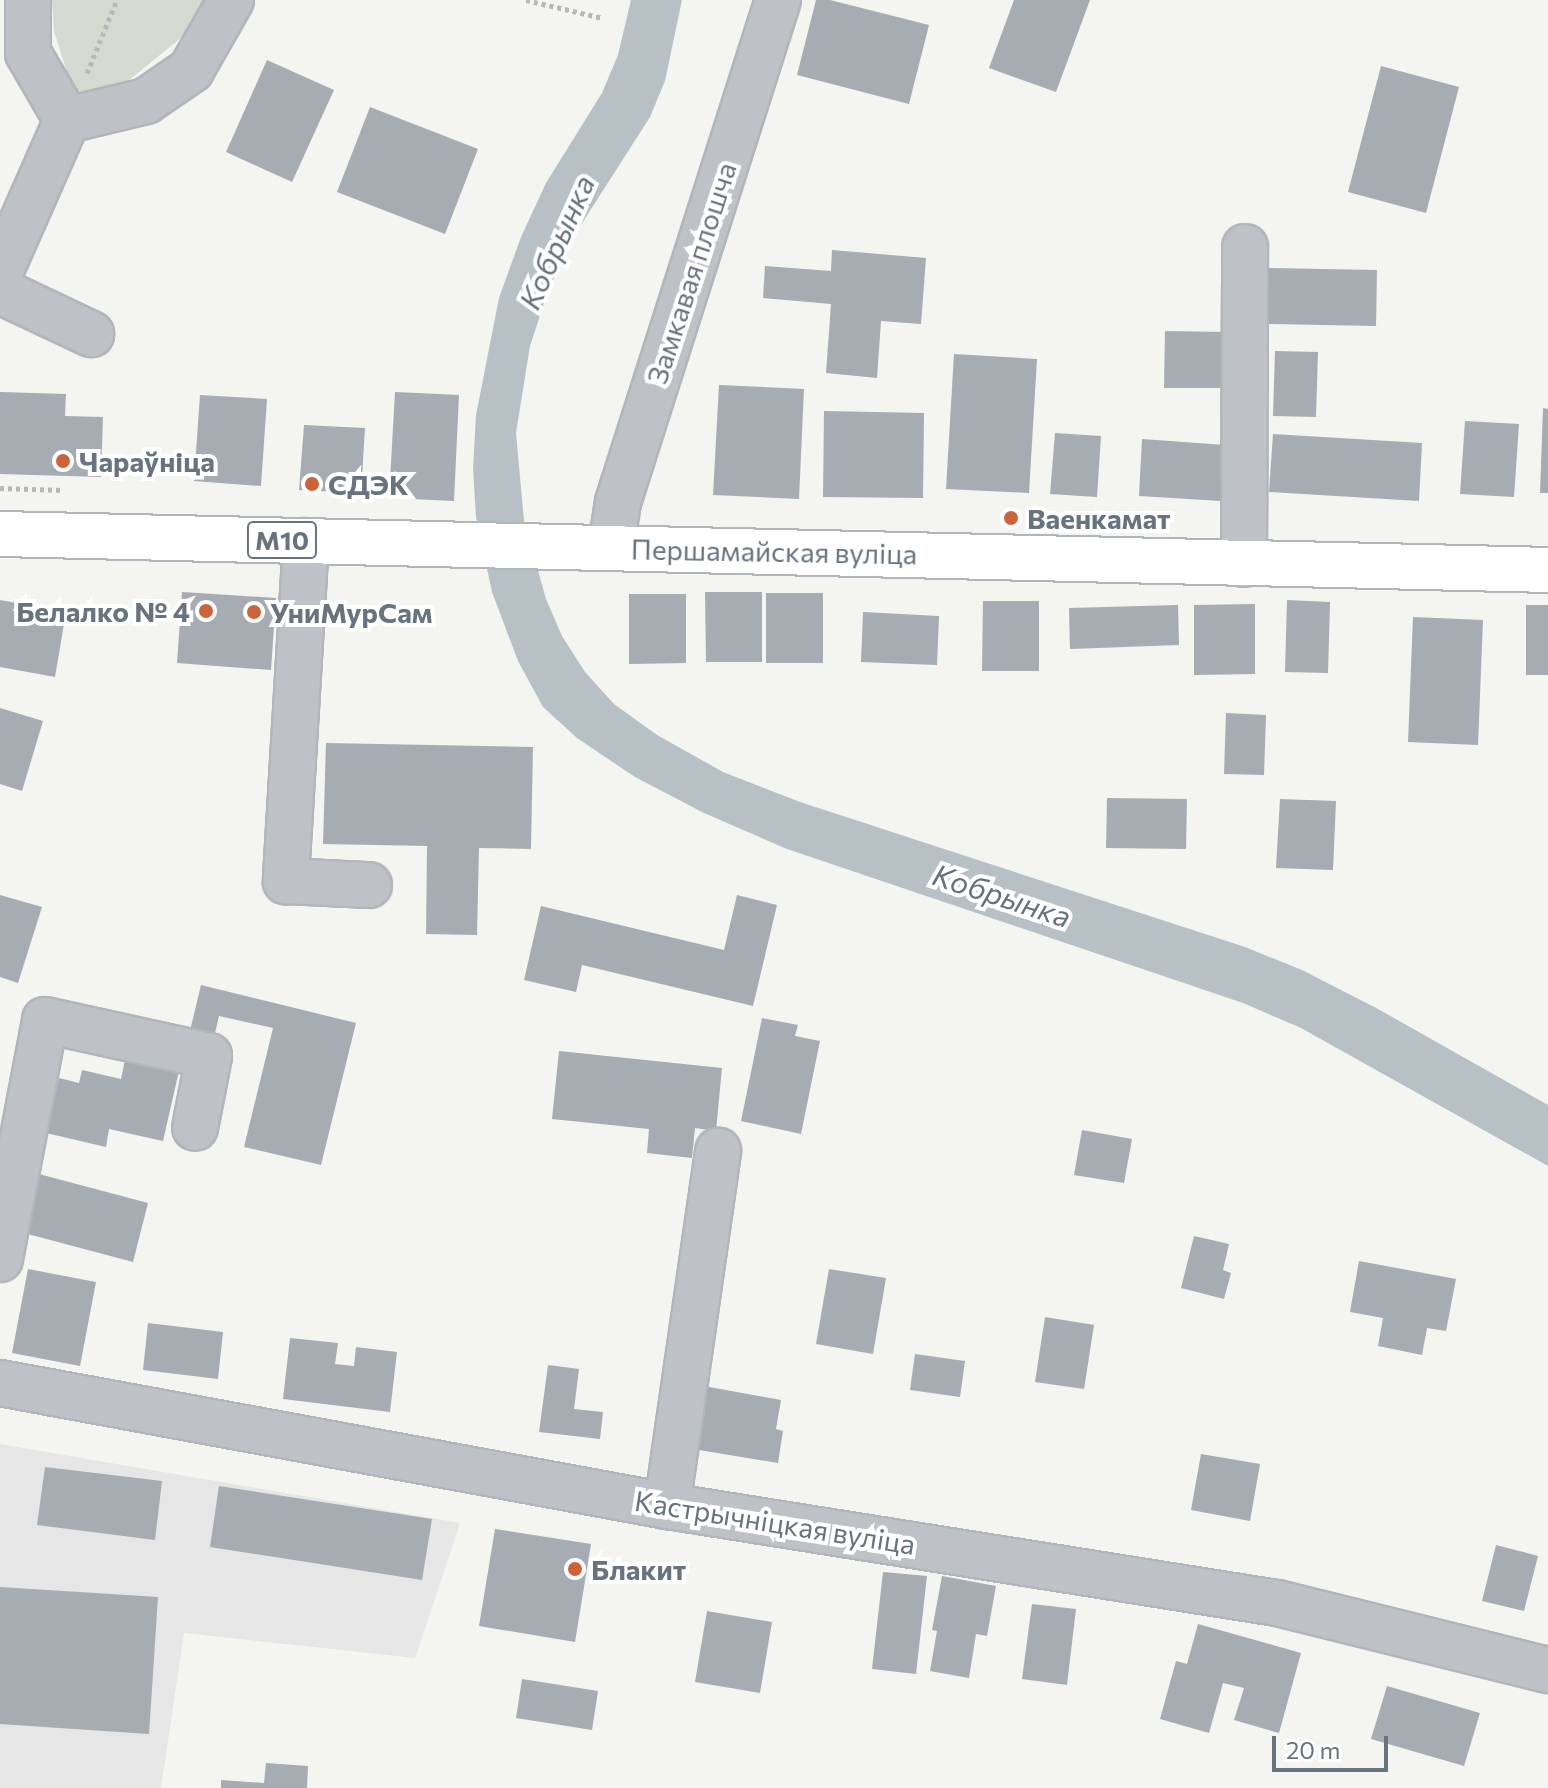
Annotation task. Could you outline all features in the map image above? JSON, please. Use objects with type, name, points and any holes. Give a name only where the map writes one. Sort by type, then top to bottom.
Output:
[{"type":"main road","name":"Першамайская вуліца","points":[[0,534],[1548,570]]},
{"type":"street","points":[[28,0],[28,53],[67,120]]},
{"type":"street","points":[[67,120],[146,101],[191,70],[231,0]]},
{"type":"street","name":"Замкавая плошча","points":[[611,547],[618,502],[778,0]]},
{"type":"street","points":[[0,272],[67,120]]},
{"type":"street","points":[[1244,564],[1245,247]]},
{"type":"street","points":[[0,291],[91,334]]},
{"type":"street","points":[[306,541],[286,881],[369,885]]},
{"type":"street","points":[[0,1259],[45,1020],[209,1056],[195,1128]]},
{"type":"street","points":[[667,1506],[718,1151]]},
{"type":"street","name":"Кастрычніцкая вуліца","points":[[0,1383],[667,1506],[1277,1603],[1548,1670]]},
{"type":"path","points":[[67,120],[117,0]]},
{"type":"path","points":[[526,0],[603,18]]},
{"type":"shaded area","points":[[52,0],[207,0],[182,37],[101,103],[74,94],[54,31]]},
{"type":"shaded area","points":[[0,1444],[460,1523],[415,1658],[184,1633],[161,1788],[0,1788]]},
{"type":"water","name":"Кобрынка","points":[[631,0],[682,0],[665,81],[650,117],[570,242],[547,294],[530,346],[516,433],[524,521],[546,599],[562,636],[585,672],[614,704],[657,735],[723,772],[800,802],[1245,947],[1302,970],[1548,1105],[1548,1166],[1301,1028],[1243,1003],[787,849],[704,813],[635,777],[577,738],[543,707],[518,661],[492,592],[476,517],[473,469],[476,415],[499,298],[521,237],[546,183],[602,93],[618,55]]},
{"type":"building","points":[[816,0],[830,0],[929,25],[909,104],[797,75]]},
{"type":"building","points":[[1014,0],[1090,0],[1056,92],[989,68]]},
{"type":"building","points":[[267,60],[334,90],[292,182],[226,152]]},
{"type":"building","points":[[1381,66],[1459,87],[1426,213],[1348,192]]},
{"type":"building","points":[[370,107],[478,149],[445,234],[337,192]]},
{"type":"building","points":[[832,250],[926,258],[921,324],[881,321],[877,378],[826,373],[831,304],[763,298],[765,266],[831,271]]},
{"type":"building","points":[[1269,268],[1377,270],[1376,326],[1269,324]]},
{"type":"building","points":[[1165,331],[1227,332],[1227,388],[1164,388]]},
{"type":"building","points":[[1275,351],[1318,352],[1316,417],[1273,416]]},
{"type":"building","points":[[954,354],[1037,359],[1029,493],[946,489]]},
{"type":"building","points":[[719,385],[804,389],[799,499],[713,495]]},
{"type":"building","points":[[0,392],[66,394],[65,416],[103,417],[101,477],[0,474]]},
{"type":"building","points":[[395,392],[459,395],[454,501],[389,498]]},
{"type":"building","points":[[200,395],[267,399],[261,486],[194,481]]},
{"type":"building","points":[[1543,408],[1548,409],[1548,493],[1540,493]]},
{"type":"building","points":[[824,411],[924,413],[923,498],[823,497]]},
{"type":"building","points":[[1465,421],[1519,424],[1514,497],[1460,494]]},
{"type":"building","points":[[304,425],[365,428],[361,493],[299,490]]},
{"type":"building","points":[[1055,433],[1101,436],[1097,497],[1050,494]]},
{"type":"building","points":[[1273,434],[1422,443],[1419,501],[1269,492]]},
{"type":"building","points":[[1142,439],[1225,445],[1221,501],[1139,496]]},
{"type":"building","points":[[182,592],[276,598],[271,670],[177,663]]},
{"type":"building","points":[[705,592],[762,592],[762,662],[706,662]]},
{"type":"building","points":[[766,593],[823,593],[823,663],[766,663]]},
{"type":"building","points":[[629,594],[686,594],[686,663],[629,664]]},
{"type":"building","points":[[0,600],[66,612],[55,677],[0,667]]},
{"type":"building","points":[[1287,600],[1330,602],[1328,673],[1285,672]]},
{"type":"building","points":[[983,601],[1039,601],[1039,671],[982,671]]},
{"type":"building","points":[[1255,604],[1255,674],[1194,675],[1194,605]]},
{"type":"building","points":[[1178,605],[1179,645],[1070,649],[1069,608]]},
{"type":"building","points":[[1526,605],[1548,605],[1548,675],[1526,675]]},
{"type":"building","points":[[863,612],[939,616],[937,665],[861,662]]},
{"type":"building","points":[[1413,617],[1483,620],[1478,745],[1408,742]]},
{"type":"building","points":[[0,708],[43,721],[22,791],[0,784]]},
{"type":"building","points":[[1226,713],[1266,715],[1264,775],[1224,774]]},
{"type":"building","points":[[326,743],[533,747],[531,849],[479,848],[477,935],[426,934],[427,846],[323,844]]},
{"type":"building","points":[[1107,798],[1187,799],[1186,849],[1106,848]]},
{"type":"building","points":[[1280,799],[1336,801],[1333,870],[1276,868]]},
{"type":"building","points":[[0,895],[42,907],[18,983],[0,977]]},
{"type":"building","points":[[737,895],[777,905],[753,1006],[582,965],[576,992],[524,980],[541,906],[724,950]]},
{"type":"building","points":[[201,985],[356,1023],[321,1165],[244,1147],[273,1028],[219,1016],[212,1046],[188,1039]]},
{"type":"building","points":[[762,1018],[798,1025],[795,1036],[820,1041],[801,1134],[741,1121]]},
{"type":"building","points":[[127,1050],[181,1062],[163,1141],[109,1129],[106,1147],[46,1133],[59,1078],[79,1083],[82,1070],[121,1079]]},
{"type":"building","points":[[559,1051],[722,1068],[716,1131],[695,1128],[692,1158],[647,1153],[649,1129],[552,1119]]},
{"type":"building","points":[[1082,1130],[1132,1139],[1124,1183],[1074,1175]]},
{"type":"building","points":[[39,1174],[148,1203],[133,1262],[24,1233]]},
{"type":"building","points":[[1194,1236],[1229,1244],[1223,1270],[1231,1273],[1224,1299],[1181,1288]]},
{"type":"building","points":[[1359,1261],[1456,1279],[1446,1331],[1427,1328],[1422,1355],[1378,1346],[1383,1318],[1350,1312]]},
{"type":"building","points":[[28,1269],[96,1282],[80,1366],[12,1353]]},
{"type":"building","points":[[829,1269],[886,1278],[873,1354],[816,1344]]},
{"type":"building","points":[[1045,1317],[1094,1325],[1084,1389],[1035,1382]]},
{"type":"building","points":[[148,1323],[223,1332],[218,1379],[143,1370]]},
{"type":"building","points":[[290,1338],[338,1343],[335,1364],[354,1366],[356,1347],[397,1352],[390,1412],[283,1399]]},
{"type":"building","points":[[915,1354],[965,1361],[960,1397],[910,1390]]},
{"type":"building","points":[[548,1365],[579,1369],[574,1409],[603,1412],[600,1439],[539,1432]]},
{"type":"building","points":[[704,1386],[781,1400],[776,1429],[783,1431],[778,1463],[693,1449]]},
{"type":"building","points":[[1201,1454],[1260,1464],[1250,1521],[1191,1510]]},
{"type":"building","points":[[45,1467],[162,1481],[155,1540],[37,1525]]},
{"type":"building","points":[[219,1486],[432,1519],[422,1580],[210,1547]]},
{"type":"building","points":[[495,1529],[591,1544],[575,1642],[479,1626]]},
{"type":"building","points":[[1496,1545],[1538,1556],[1524,1611],[1482,1601]]},
{"type":"building","points":[[883,1572],[927,1576],[916,1674],[872,1669]]},
{"type":"building","points":[[942,1576],[996,1586],[987,1636],[976,1634],[969,1678],[930,1671],[937,1631],[932,1630]]},
{"type":"building","points":[[0,1587],[158,1597],[149,1734],[0,1724]]},
{"type":"building","points":[[1032,1604],[1076,1609],[1067,1685],[1022,1679]]},
{"type":"building","points":[[707,1611],[772,1622],[760,1693],[695,1682]]},
{"type":"building","points":[[1198,1624],[1301,1653],[1279,1733],[1234,1720],[1244,1688],[1223,1683],[1209,1733],[1160,1719],[1176,1661],[1187,1664]]},
{"type":"building","points":[[522,1679],[598,1691],[592,1730],[516,1718]]},
{"type":"building","points":[[1387,1686],[1480,1713],[1464,1766],[1371,1739]]},
{"type":"building","points":[[266,1763],[308,1766],[307,1788],[221,1788],[221,1780],[264,1783]]},
{"type":"place","name":"Чараўніца","points":[[63,461]]},
{"type":"place","name":"СДЭК","points":[[312,484]]},
{"type":"place","name":"Ваенкамат","points":[[1011,518]]},
{"type":"place","name":"Белалко № 4","points":[[206,611]]},
{"type":"place","name":"УниМурСам","points":[[254,612]]},
{"type":"place","name":"Блакит","points":[[575,1569]]}]
